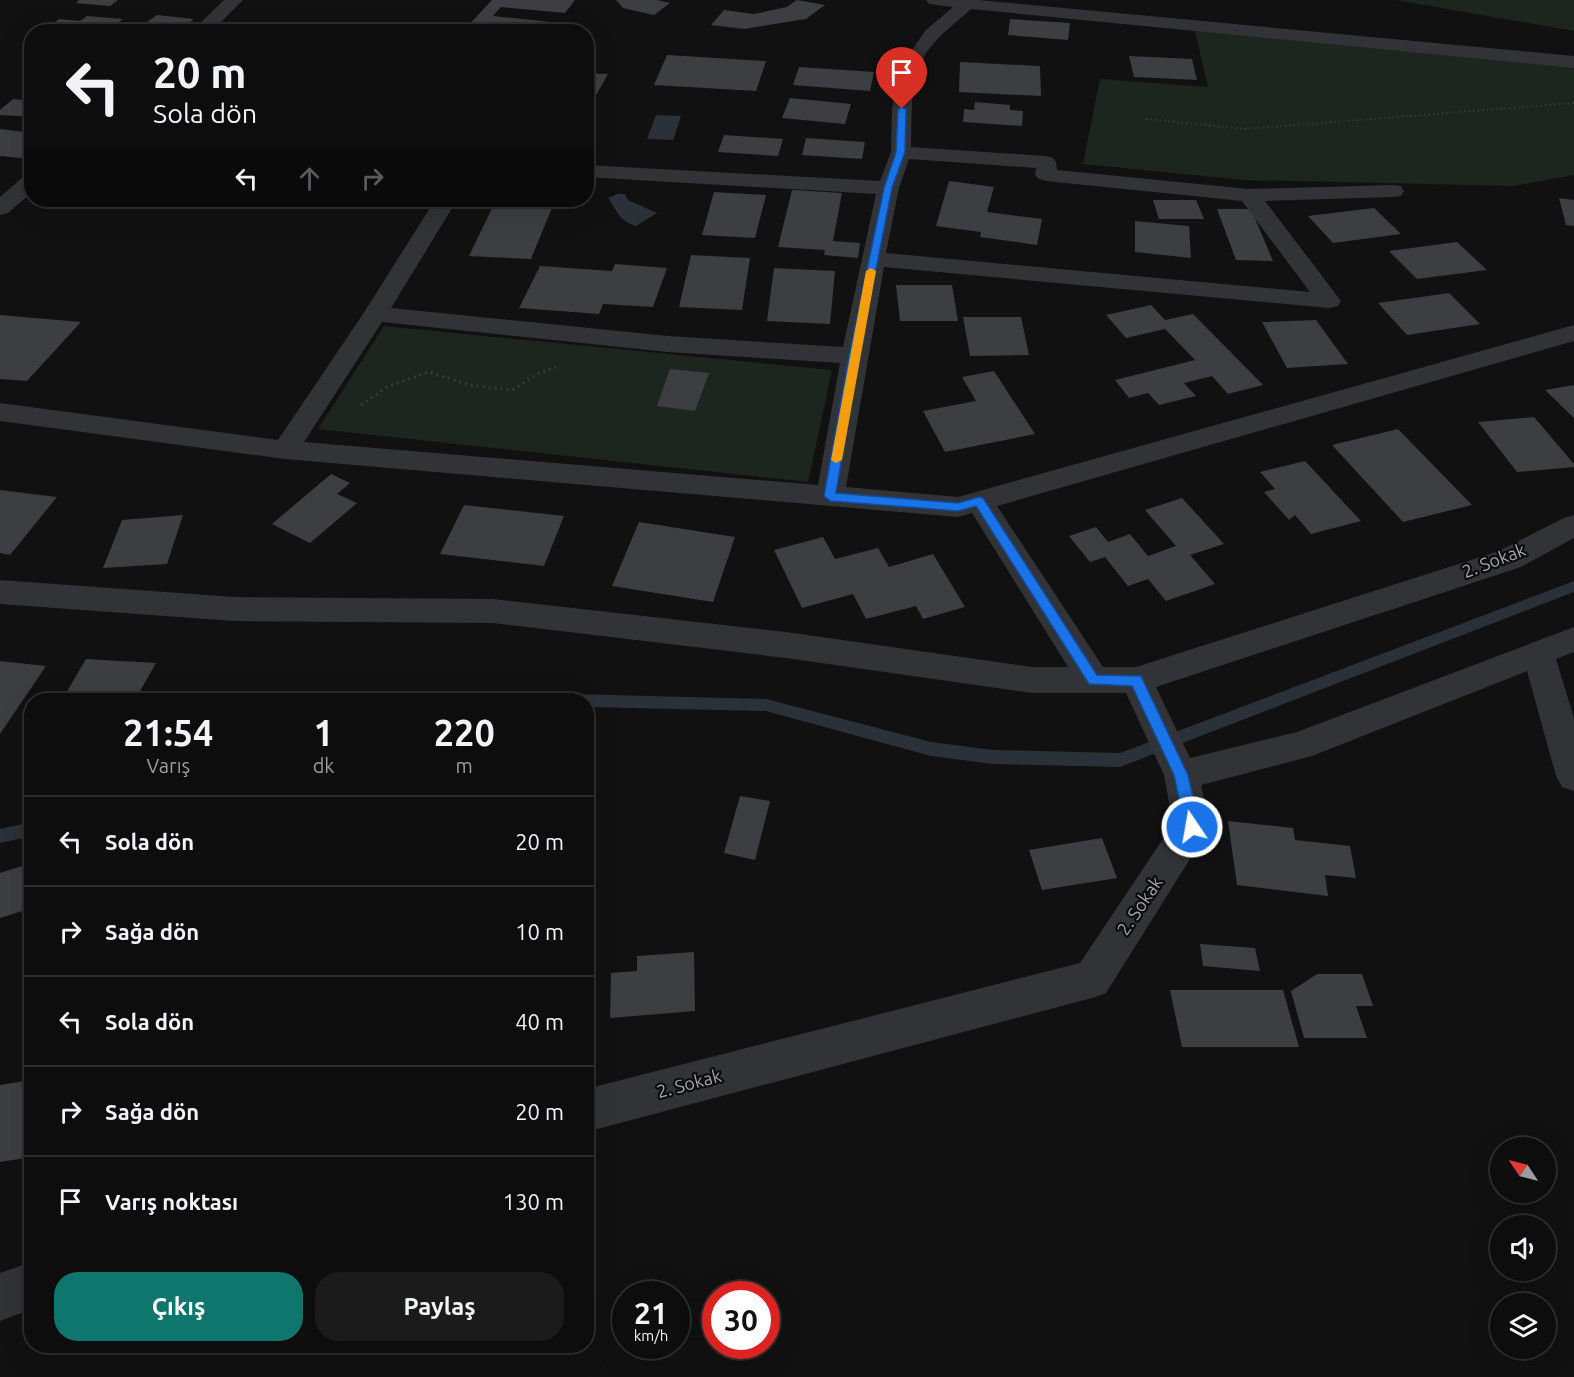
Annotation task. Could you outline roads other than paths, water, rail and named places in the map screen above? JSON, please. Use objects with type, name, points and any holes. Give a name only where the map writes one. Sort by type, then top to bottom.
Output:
[{"type":"street","points":[[208,24],[234,0]]},
{"type":"street","points":[[935,0],[1574,62]]},
{"type":"street","points":[[1066,0],[1574,49]]},
{"type":"street","points":[[830,496],[854,356],[888,188],[901,152],[902,109],[909,68],[931,35],[968,2]]},
{"type":"street","points":[[901,152],[1046,162],[1046,175],[1249,195],[1393,191]]},
{"type":"street","points":[[594,171],[888,188]]},
{"type":"street","points":[[0,208],[24,188]]},
{"type":"street","points":[[874,259],[1329,301],[1249,195]]},
{"type":"street","points":[[285,450],[375,314],[442,207]]},
{"type":"street","points":[[375,314],[668,344],[854,356]]},
{"type":"street","points":[[0,412],[285,450],[958,507],[1574,333]]},
{"type":"street","points":[[979,501],[1094,680]]},
{"type":"street","name":"2. Sokak","points":[[594,1109],[1092,979],[1192,827],[1178,769],[1136,680],[1509,559],[1574,525]]},
{"type":"street","points":[[0,592],[234,609],[492,611],[786,645],[1032,680],[1136,680]]},
{"type":"street","points":[[1178,769],[1300,746],[1574,639]]},
{"type":"street","points":[[1538,653],[1574,776]]},
{"type":"street","points":[[0,1297],[24,1288]]},
{"type":"waterway","points":[[594,701],[766,705],[931,749],[993,757],[1120,760],[1574,586]]},
{"type":"waterway","points":[[0,836],[24,831]]}]
